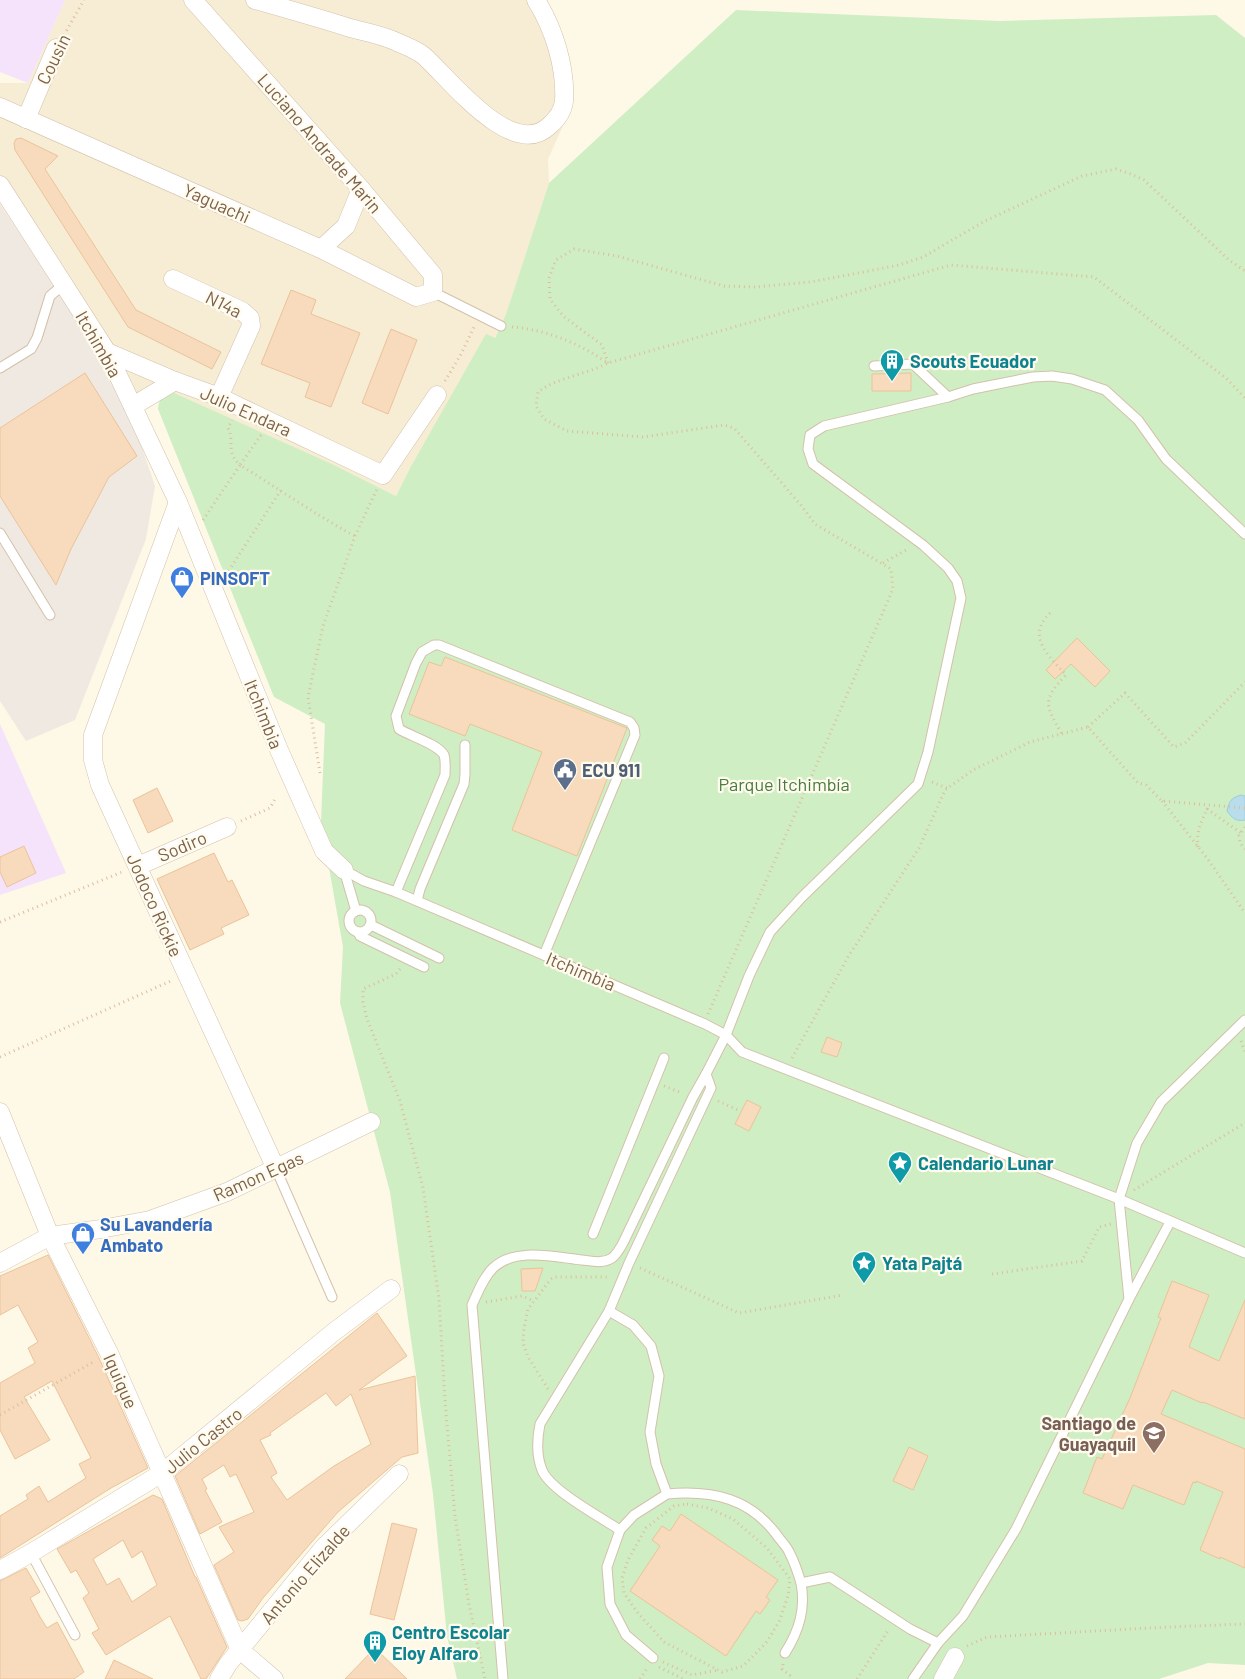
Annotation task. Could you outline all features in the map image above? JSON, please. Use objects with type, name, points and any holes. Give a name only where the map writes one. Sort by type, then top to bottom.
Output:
[{"type":"street","name":"Luciano Andrade Marin","points":[[193,0],[361,189],[434,275],[433,292]]},
{"type":"street","points":[[255,0],[396,41],[422,55],[481,112],[500,126],[519,133],[529,134],[543,132],[556,120],[564,104],[564,77],[558,52],[544,13],[536,0]]},
{"type":"street","name":"Cousin","points":[[26,119],[56,48]]},
{"type":"street","name":"Yaguachi","points":[[2,109],[321,249],[416,297],[433,292]]},
{"type":"street","name":"Itchimbia","points":[[0,185],[108,352],[178,502],[279,750],[324,851],[344,870]]},
{"type":"street","points":[[321,249],[346,226],[361,189]]},
{"type":"street","name":"N14a","points":[[173,279],[242,311],[250,318],[252,326],[220,397]]},
{"type":"street","name":"Julio Endara","points":[[108,352],[176,381],[220,397],[383,475]]},
{"type":"street","points":[[132,406],[176,381]]},
{"type":"street","points":[[383,475],[437,395]]},
{"type":"street","name":"Jodoco Rickie","points":[[178,502],[93,735],[93,760],[100,785],[276,1169]]},
{"type":"street","name":"Sodiro","points":[[138,866],[227,827]]},
{"type":"street","name":"Iquique","points":[[0,1112],[50,1236],[108,1354],[240,1650]]},
{"type":"street","name":"Ramon Egas","points":[[0,1263],[50,1236],[150,1220],[227,1192],[371,1122]]},
{"type":"street","name":"Julio Castro","points":[[0,1570],[162,1473],[335,1331],[391,1289]]},
{"type":"street","name":"Antonio Elizalde","points":[[219,1679],[240,1650],[324,1547],[399,1474]]},
{"type":"street","points":[[240,1650],[274,1679]]},
{"type":"street","points":[[943,1679],[955,1657]]},
{"type":"lane","points":[[0,368],[31,349],[37,338],[50,296],[63,285]]},
{"type":"lane","points":[[433,292],[501,326]]},
{"type":"lane","points":[[874,366],[913,364],[948,398]]},
{"type":"lane","points":[[503,1679],[472,1305],[492,1269],[508,1258],[533,1256],[599,1262],[611,1258],[616,1253],[623,1243],[692,1097],[726,1035],[749,976],[770,932],[802,897],[918,784],[932,734],[961,598],[957,581],[948,568],[916,539],[813,464],[808,449],[810,435],[824,426],[948,398],[981,388],[1033,377],[1052,376],[1072,379],[1104,390],[1138,420],[1166,459],[1245,534]]},
{"type":"lane","points":[[0,533],[50,615]]},
{"type":"lane","points":[[396,892],[444,775],[445,764],[444,755],[438,748],[399,729],[396,716],[422,652],[434,645],[439,645],[630,722],[634,728],[635,735],[544,955]]},
{"type":"lane","points":[[417,901],[420,889],[464,784],[465,745]]},
{"type":"lane","points":[[344,870],[356,911]]},
{"type":"lane","name":"Itchimbia","points":[[344,870],[364,881],[396,892],[705,1024],[726,1035],[742,1052],[1119,1199],[1245,1253]]},
{"type":"lane","points":[[358,932],[366,930],[372,922],[370,915],[364,910],[356,911],[351,915],[350,922],[352,928],[360,936],[424,967]]},
{"type":"lane","points":[[371,925],[439,958]]},
{"type":"lane","points":[[1129,1299],[1119,1199],[1137,1142],[1161,1102],[1245,1020]]},
{"type":"lane","points":[[593,1234],[664,1058]]},
{"type":"lane","points":[[620,1530],[551,1484],[542,1471],[537,1438],[540,1424],[609,1311],[711,1088],[706,1074]]},
{"type":"lane","name":"Jodoco Rickie","points":[[276,1169],[332,1297]]},
{"type":"lane","points":[[913,1679],[938,1643],[963,1616],[1016,1529],[1129,1299],[1170,1222]]},
{"type":"lane","points":[[609,1311],[633,1325],[651,1346],[659,1376],[650,1432],[656,1464],[667,1494]]},
{"type":"lane","points":[[651,1661],[626,1635],[610,1604],[607,1567],[620,1530],[634,1515],[667,1494],[689,1492],[712,1494],[748,1506],[772,1528],[790,1553],[803,1591],[802,1617],[798,1631],[785,1653]]},
{"type":"lane","points":[[31,1553],[75,1635]]},
{"type":"lane","points":[[801,1583],[830,1577],[910,1629],[938,1643]]},
{"type":"path","name":"Cousin","points":[[56,48],[84,0]]},
{"type":"path","points":[[608,364],[602,345],[563,316],[550,299],[549,278],[556,260],[574,249],[617,256],[724,286],[755,287],[810,282],[869,272],[923,257],[985,221],[1082,176],[1116,169],[1144,180],[1229,260],[1245,271]]},
{"type":"path","points":[[705,1024],[712,1004],[893,589],[891,569],[815,524],[734,428],[724,425],[643,436],[566,431],[544,419],[536,406],[538,392],[549,384],[595,370],[608,364],[951,265],[1094,277],[1226,378],[1245,398]]},
{"type":"path","points":[[437,395],[460,356],[479,315]]},
{"type":"path","points":[[501,326],[532,329],[557,336],[586,348],[608,364]]},
{"type":"path","points":[[232,420],[228,428],[231,451],[240,466],[281,490],[324,520],[355,536]]},
{"type":"path","points":[[203,521],[262,434]]},
{"type":"path","points":[[320,773],[308,697],[323,626],[355,536],[383,475]]},
{"type":"path","points":[[225,575],[281,490]]},
{"type":"path","points":[[882,564],[907,551],[916,539]]},
{"type":"path","points":[[1050,613],[1042,624],[1040,642],[1042,648],[1066,674],[1051,693],[1048,704],[1049,712],[1062,734]]},
{"type":"path","points":[[790,1061],[848,957],[919,848],[948,788],[973,770],[1030,742],[1088,727],[1124,693],[1174,747],[1185,743],[1245,682]]},
{"type":"path","points":[[1088,727],[1138,783],[1146,785],[1162,801],[1236,898],[1245,913]]},
{"type":"path","points":[[920,776],[948,788]]},
{"type":"path","points":[[227,827],[270,808],[275,799]]},
{"type":"path","points":[[1162,801],[1208,807],[1216,805],[1245,808]]},
{"type":"path","points":[[1208,807],[1240,833]]},
{"type":"path","points":[[1198,847],[1198,827],[1208,807]]},
{"type":"path","points":[[1245,827],[1240,833],[1240,843],[1245,849]]},
{"type":"path","points":[[0,922],[138,866]]},
{"type":"path","points":[[408,959],[396,974],[363,989],[363,1002],[367,1020],[400,1101],[422,1188],[439,1299],[445,1402],[455,1517],[469,1604],[485,1679]]},
{"type":"path","points":[[0,1057],[186,974]]},
{"type":"path","points":[[654,1082],[692,1097]]},
{"type":"path","points":[[707,1097],[738,1110]]},
{"type":"path","points":[[1119,1199],[1245,1123]]},
{"type":"path","points":[[992,1274],[1082,1260],[1099,1228],[1121,1222]]},
{"type":"path","points":[[629,1264],[739,1313],[844,1296]]},
{"type":"path","points":[[556,1398],[545,1386],[532,1365],[523,1343],[528,1310],[551,1279],[555,1277],[623,1278]]},
{"type":"path","points":[[472,1305],[522,1296],[534,1301]]},
{"type":"path","points":[[0,1415],[103,1357]]},
{"type":"path","points":[[683,1679],[659,1667],[660,1662],[692,1675],[719,1670],[722,1672],[743,1666],[766,1643],[779,1622],[788,1596],[790,1579],[767,1548],[732,1519],[708,1508],[687,1504],[674,1506],[646,1528],[628,1560],[622,1578],[624,1593],[637,1612],[664,1642],[719,1670]]},
{"type":"path","points":[[856,1679],[895,1619]]},
{"type":"path","points":[[955,1657],[965,1647],[987,1637],[1245,1624]]},
{"type":"path","points":[[640,1679],[651,1661]]},
{"type":"path","points":[[790,1679],[792,1677],[795,1679]]},
{"type":"shaded area","points":[[0,0],[65,0],[28,83],[0,72]]},
{"type":"shaded area","points":[[65,0],[546,0],[560,30],[568,79],[562,128],[548,159],[549,183],[506,314],[494,339],[486,335],[396,496],[332,464],[172,392],[124,394],[0,204],[0,83],[28,83]]},
{"type":"shaded area","points":[[0,204],[124,394],[155,486],[146,539],[75,720],[26,741],[0,701]]},
{"type":"shaded area","points":[[0,724],[66,873],[0,895]]},
{"type":"green space","name":"Parque Itchimbía","points":[[736,10],[1000,21],[1216,15],[1245,38],[1245,1665],[1208,1663],[1159,1679],[457,1679],[447,1636],[433,1494],[390,1192],[340,1003],[343,947],[321,822],[325,724],[274,697],[158,405],[163,396],[172,392],[332,464],[396,496],[486,334],[495,338],[506,314],[549,183]]},
{"type":"water","points":[[1241,795],[1245,796],[1245,820],[1237,820],[1227,811],[1231,800]]},
{"type":"building","points":[[21,138],[58,156],[45,169],[136,310],[221,352],[212,369],[128,327],[15,150],[14,143],[16,139]]},
{"type":"building","points":[[291,290],[316,300],[311,314],[360,333],[331,407],[305,397],[310,383],[261,364]]},
{"type":"building","points":[[391,329],[417,340],[388,414],[362,403]]},
{"type":"building","points":[[85,373],[137,456],[109,477],[71,549],[56,585],[0,496],[0,428]]},
{"type":"building","name":"Scouts Ecuador","points":[[911,373],[911,391],[872,391],[872,374]]},
{"type":"building","points":[[1077,638],[1110,671],[1095,687],[1071,664],[1055,679],[1046,670]]},
{"type":"building","name":"ECU 911","points":[[445,657],[627,728],[577,856],[512,830],[542,752],[470,724],[465,736],[409,714],[429,662],[441,666]]},
{"type":"building","points":[[157,788],[173,821],[148,833],[133,800]]},
{"type":"building","points":[[24,846],[36,873],[7,887],[0,872],[0,857]]},
{"type":"building","points":[[214,853],[228,882],[232,880],[249,915],[221,928],[224,934],[190,950],[157,879]]},
{"type":"building","points":[[827,1037],[842,1043],[837,1057],[821,1052]]},
{"type":"building","points":[[747,1100],[761,1107],[749,1131],[735,1124]]},
{"type":"building","points":[[48,1255],[99,1358],[148,1468],[111,1488],[0,1558],[0,1516],[28,1499],[26,1495],[39,1486],[48,1502],[86,1478],[79,1464],[91,1458],[52,1381],[24,1397],[50,1440],[15,1459],[0,1430],[0,1383],[35,1363],[28,1348],[38,1342],[18,1305],[0,1315],[0,1276]]},
{"type":"building","points":[[543,1268],[535,1291],[522,1291],[521,1269]]},
{"type":"building","points":[[1172,1281],[1209,1295],[1189,1347],[1219,1361],[1245,1300],[1245,1419],[1172,1390],[1161,1414],[1245,1449],[1245,1568],[1200,1550],[1223,1492],[1196,1481],[1196,1483],[1193,1482],[1184,1505],[1133,1485],[1123,1509],[1083,1493],[1097,1457],[1102,1459],[1130,1398],[1161,1318],[1158,1317]]},
{"type":"building","points":[[377,1313],[407,1356],[359,1390],[415,1376],[418,1453],[402,1457],[338,1512],[263,1598],[248,1619],[238,1620],[214,1565],[234,1552],[219,1527],[254,1512],[236,1474],[230,1477],[224,1465],[202,1479],[207,1489],[205,1490],[222,1522],[200,1534],[175,1476]],"holes":[[[326,1393],[336,1406],[351,1394],[371,1444],[334,1466],[287,1500],[271,1477],[277,1473],[260,1440],[271,1435],[270,1433]]]},
{"type":"building","points":[[909,1447],[928,1456],[913,1490],[893,1481]]},
{"type":"building","points":[[153,1495],[162,1499],[227,1647],[206,1679],[201,1679],[170,1616],[106,1655],[92,1633],[99,1629],[83,1598],[89,1593],[76,1570],[71,1573],[57,1549]],"holes":[[[123,1540],[132,1558],[142,1551],[157,1585],[132,1602],[119,1578],[107,1585],[93,1559]]]},
{"type":"building","points":[[681,1514],[778,1580],[766,1597],[770,1600],[760,1614],[756,1611],[726,1656],[630,1591],[660,1546],[652,1540],[662,1526],[670,1531]]},
{"type":"building","points":[[392,1523],[417,1529],[394,1620],[370,1614]]},
{"type":"building","points":[[26,1568],[40,1592],[30,1598],[40,1617],[47,1628],[57,1622],[84,1672],[74,1679],[0,1679],[0,1581]]},
{"type":"building","name":"Centro Escolar Eloy Alfaro","points":[[375,1648],[407,1679],[345,1679]]},
{"type":"building","points":[[114,1660],[153,1679],[105,1679]]},
{"type":"place","name":"Scouts Ecuador","points":[[892,382]]},
{"type":"place","name":"PINSOFT","points":[[182,599]]},
{"type":"place","name":"ECU 911","points":[[565,791]]},
{"type":"place","name":"Calendario Lunar","points":[[900,1184]]},
{"type":"place","name":"Su Lavandería Ambato","points":[[83,1255]]},
{"type":"place","name":"Yata Pajtá","points":[[864,1284]]},
{"type":"place","name":"Santiago de Guayaquil","points":[[1154,1454]]},
{"type":"place","name":"Centro Escolar Eloy Alfaro","points":[[375,1663]]}]
